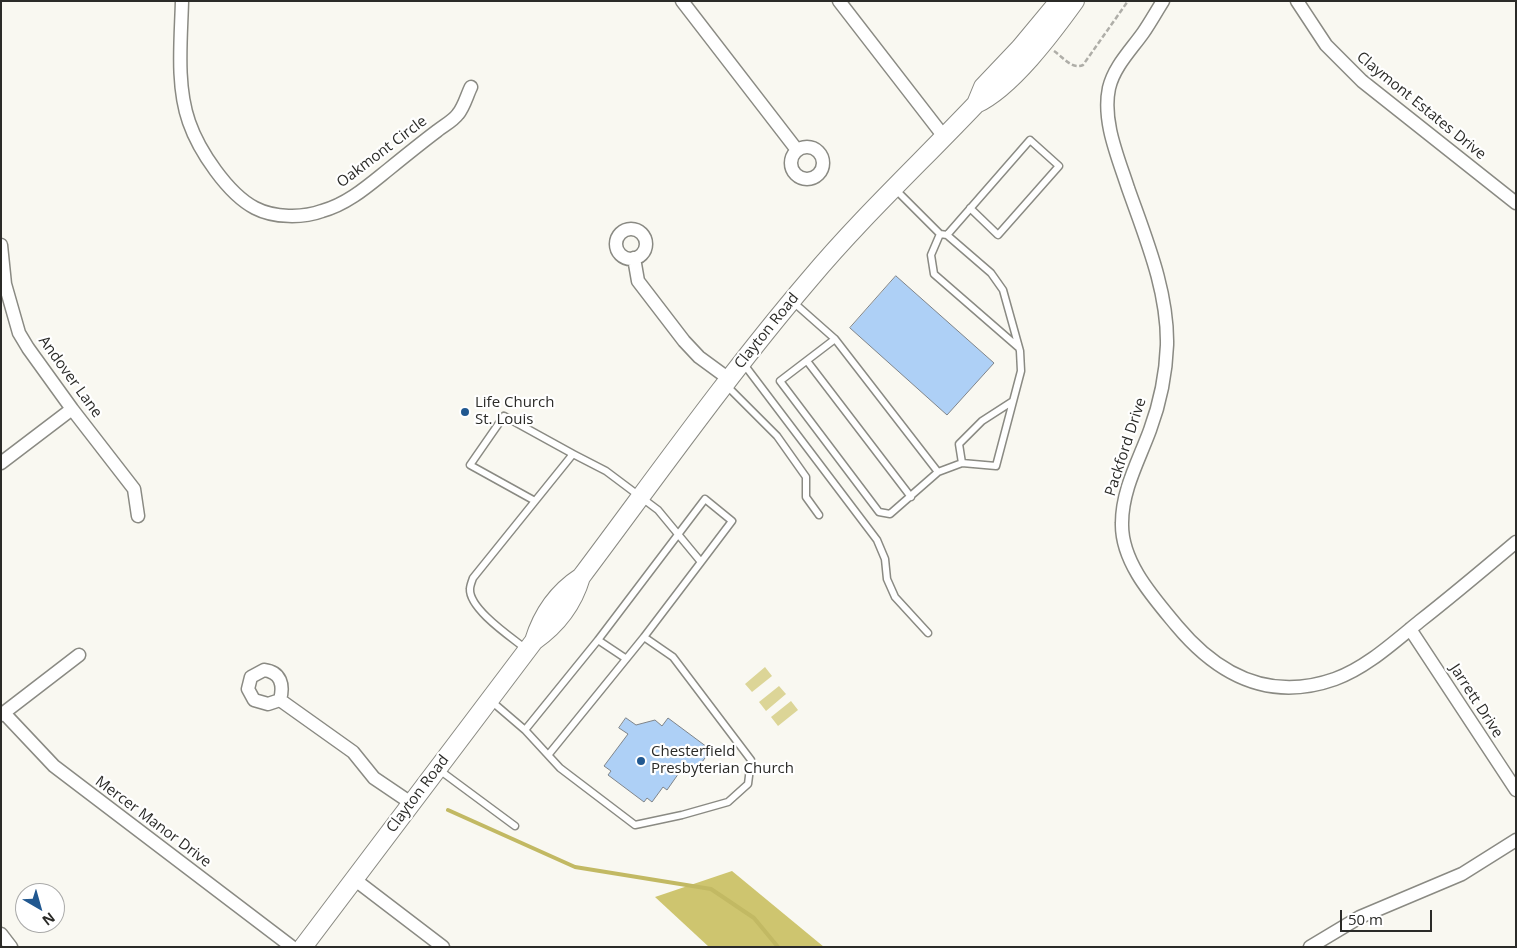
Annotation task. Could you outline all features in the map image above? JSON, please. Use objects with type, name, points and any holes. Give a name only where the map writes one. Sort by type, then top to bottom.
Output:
[{"type":"main road","name":"Clayton Road","points":[[304,947],[530,645],[540,622],[566,588],[581,577],[742,362],[791,301],[894,188],[945,138],[976,104],[983,88],[1026,42],[1058,1]]},
{"type":"main road","name":"Clayton Road","points":[[976,104],[992,97],[1041,44],[1075,1]]},
{"type":"street","name":"Oakmont Circle","points":[[182,1],[181,59],[184,95],[189,122],[199,145],[215,169],[234,191],[255,208],[274,214],[296,215],[322,212],[340,204],[363,189],[458,114],[471,87]]},
{"type":"street","points":[[682,1],[797,150]]},
{"type":"street","points":[[839,1],[945,138]]},
{"type":"street","name":"Packford Drive","points":[[1163,1],[1120,63],[1110,86],[1107,102],[1107,116],[1120,163],[1154,262],[1165,310],[1167,345],[1159,398],[1125,498],[1123,533],[1133,567],[1196,649],[1219,667],[1264,684],[1295,687],[1336,678],[1374,656],[1516,542]]},
{"type":"street","name":"Claymont Estates Drive","points":[[1298,1],[1326,45],[1362,81],[1516,203]]},
{"type":"street","name":"Andover Lane","points":[[1,245],[5,284],[20,333],[28,348],[72,409],[134,489],[138,516]]},
{"type":"street","points":[[634,258],[638,281],[684,341],[727,382]]},
{"type":"street","points":[[1,463],[72,409]]},
{"type":"street","name":"Jarrett Drive","points":[[1410,629],[1516,790]]},
{"type":"street","points":[[2,714],[79,655]]},
{"type":"street","points":[[280,700],[353,752],[374,778],[411,803]]},
{"type":"street","name":"Mercer Manor Drive","points":[[2,714],[54,766],[292,947]]},
{"type":"street","points":[[1310,947],[1360,917],[1462,874],[1516,840]]},
{"type":"street","points":[[354,879],[443,947]]},
{"type":"street","points":[[1,934],[11,947]]},
{"type":"lane","points":[[947,235],[970,208],[1030,140],[1059,166],[998,235],[970,208]]},
{"type":"lane","points":[[835,339],[780,381],[879,512],[890,514],[938,472],[962,464],[996,466],[1020,371],[1019,348],[1003,290],[991,273],[947,235],[940,234],[894,188]]},
{"type":"lane","points":[[940,234],[931,254],[934,274],[1019,348]]},
{"type":"lane","points":[[791,301],[835,339],[938,472]]},
{"type":"lane","points":[[806,361],[911,497]]},
{"type":"lane","points":[[742,362],[877,540],[885,559],[887,579],[895,597],[928,632]]},
{"type":"lane","points":[[727,382],[776,436],[806,476],[806,497],[819,515]]},
{"type":"lane","points":[[962,464],[959,444],[982,421],[1013,401]]},
{"type":"lane","points":[[535,501],[470,465],[504,416],[606,471],[658,510],[701,562]]},
{"type":"lane","points":[[530,645],[492,622],[474,603],[470,590],[473,578],[573,454]]},
{"type":"lane","points":[[525,730],[598,640],[705,499],[732,521],[644,636],[549,754]]},
{"type":"lane","points":[[490,699],[525,730],[560,768],[634,825],[682,815],[728,802],[748,784],[751,760],[673,657],[644,636]]},
{"type":"lane","points":[[598,640],[625,658]]},
{"type":"lane","points":[[437,768],[514,826]]},
{"type":"path","points":[[1051,49],[1072,66],[1078,68],[1083,66],[1128,1]]},
{"type":"shaded area","points":[[765,667],[772,676],[752,692],[745,684]]},
{"type":"shaded area","points":[[779,686],[786,694],[766,711],[759,702]]},
{"type":"shaded area","points":[[791,701],[798,710],[778,726],[771,717]]},
{"type":"shaded area","points":[[732,871],[824,947],[709,947],[655,897]]},
{"type":"building","points":[[896,276],[994,363],[947,415],[850,328]]},
{"type":"building","name":"Chesterfield Presbyterian Church","points":[[626,718],[636,725],[655,720],[662,726],[668,718],[711,750],[696,770],[686,763],[667,790],[663,787],[652,802],[647,798],[644,802],[608,775],[611,771],[604,766],[628,734],[619,728]]},
{"type":"waterway","points":[[448,810],[575,867],[711,889],[754,918],[778,947]]},
{"type":"place","name":"Life Church St. Louis","points":[[465,412]]},
{"type":"place","name":"Chesterfield Presbyterian Church","points":[[641,761]]}]
